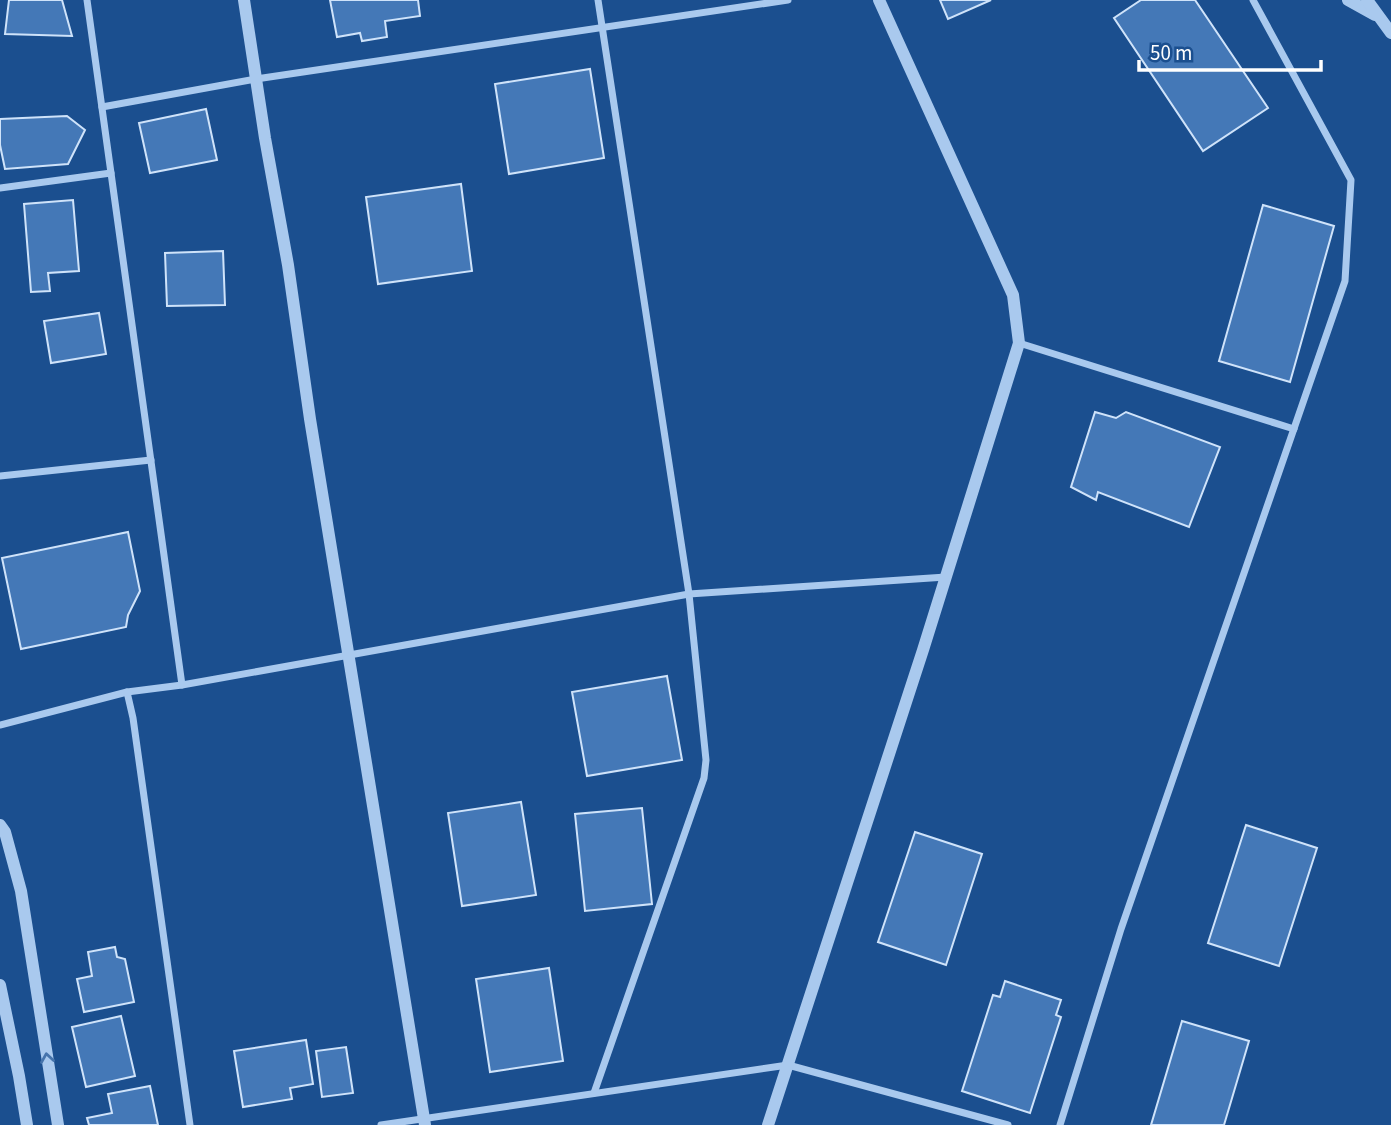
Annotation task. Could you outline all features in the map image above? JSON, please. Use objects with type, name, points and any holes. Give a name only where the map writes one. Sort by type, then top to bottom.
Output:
[{"type":"street","points":[[87,0],[182,685]]},
{"type":"street","points":[[244,0],[424,1122]]},
{"type":"street","points":[[594,1093],[704,778],[706,760],[689,594],[598,0]]},
{"type":"street","points":[[102,107],[256,79],[788,0]]},
{"type":"street","points":[[768,1125],[1019,343],[1013,295],[880,0]]},
{"type":"street","points":[[1060,1125],[1121,929],[1345,281],[1352,180],[1253,0]]},
{"type":"street","points":[[1348,0],[1377,17]]},
{"type":"street","points":[[1367,0],[1391,33]]},
{"type":"street","points":[[0,188],[111,173]]},
{"type":"street","points":[[1019,343],[1294,429]]},
{"type":"street","points":[[0,476],[151,460]]},
{"type":"street","points":[[0,725],[128,692],[182,685],[689,594],[946,577]]},
{"type":"street","points":[[128,692],[190,1125]]},
{"type":"street","points":[[0,825],[5,832],[21,891],[58,1125]]},
{"type":"street","points":[[0,985],[27,1125]]},
{"type":"street","points":[[381,1125],[424,1122],[594,1093],[788,1065],[1007,1125]]},
{"type":"building","points":[[9,0],[62,0],[72,36],[5,34]]},
{"type":"building","points":[[330,0],[418,0],[420,16],[385,21],[387,37],[362,41],[360,33],[337,37]]},
{"type":"building","points":[[940,0],[991,0],[948,19]]},
{"type":"building","points":[[1141,0],[1195,0],[1268,108],[1203,151],[1114,18]]},
{"type":"building","points":[[590,69],[604,158],[509,174],[495,84]]},
{"type":"building","points":[[206,109],[217,160],[150,173],[139,123]]},
{"type":"building","points":[[67,116],[85,130],[68,164],[5,169],[0,145],[0,119]]},
{"type":"building","points":[[461,184],[472,271],[378,284],[366,197]]},
{"type":"building","points":[[73,200],[79,271],[48,273],[50,291],[31,292],[24,204]]},
{"type":"building","points":[[1263,205],[1334,226],[1290,382],[1219,361]]},
{"type":"building","points":[[223,251],[225,305],[167,306],[165,253]]},
{"type":"building","points":[[99,313],[106,354],[51,363],[44,321]]},
{"type":"building","points":[[1095,412],[1116,418],[1126,412],[1220,447],[1189,527],[1098,492],[1096,500],[1071,487]]},
{"type":"building","points":[[128,532],[140,591],[128,615],[126,627],[21,649],[2,558]]},
{"type":"building","points":[[667,676],[682,760],[587,776],[572,692]]},
{"type":"building","points":[[521,802],[536,895],[462,906],[448,813]]},
{"type":"building","points":[[642,808],[652,904],[585,911],[575,814]]},
{"type":"building","points":[[1246,825],[1317,848],[1279,966],[1208,943]]},
{"type":"building","points":[[915,832],[982,854],[946,965],[878,942]]},
{"type":"building","points":[[115,947],[117,957],[125,959],[134,1002],[84,1012],[77,979],[92,976],[88,952]]},
{"type":"building","points":[[549,968],[563,1061],[490,1072],[476,979]]},
{"type":"building","points":[[1005,981],[1061,1000],[1056,1015],[1061,1017],[1030,1113],[962,1091],[993,995],[1000,997]]},
{"type":"building","points":[[121,1016],[135,1076],[86,1087],[72,1027]]},
{"type":"building","points":[[1182,1021],[1249,1041],[1224,1125],[1151,1125]]},
{"type":"building","points":[[306,1040],[313,1084],[290,1088],[292,1099],[243,1107],[234,1051]]},
{"type":"building","points":[[346,1047],[353,1093],[322,1097],[316,1051]]},
{"type":"building","points":[[150,1086],[158,1125],[89,1125],[87,1118],[112,1113],[108,1094]]}]
